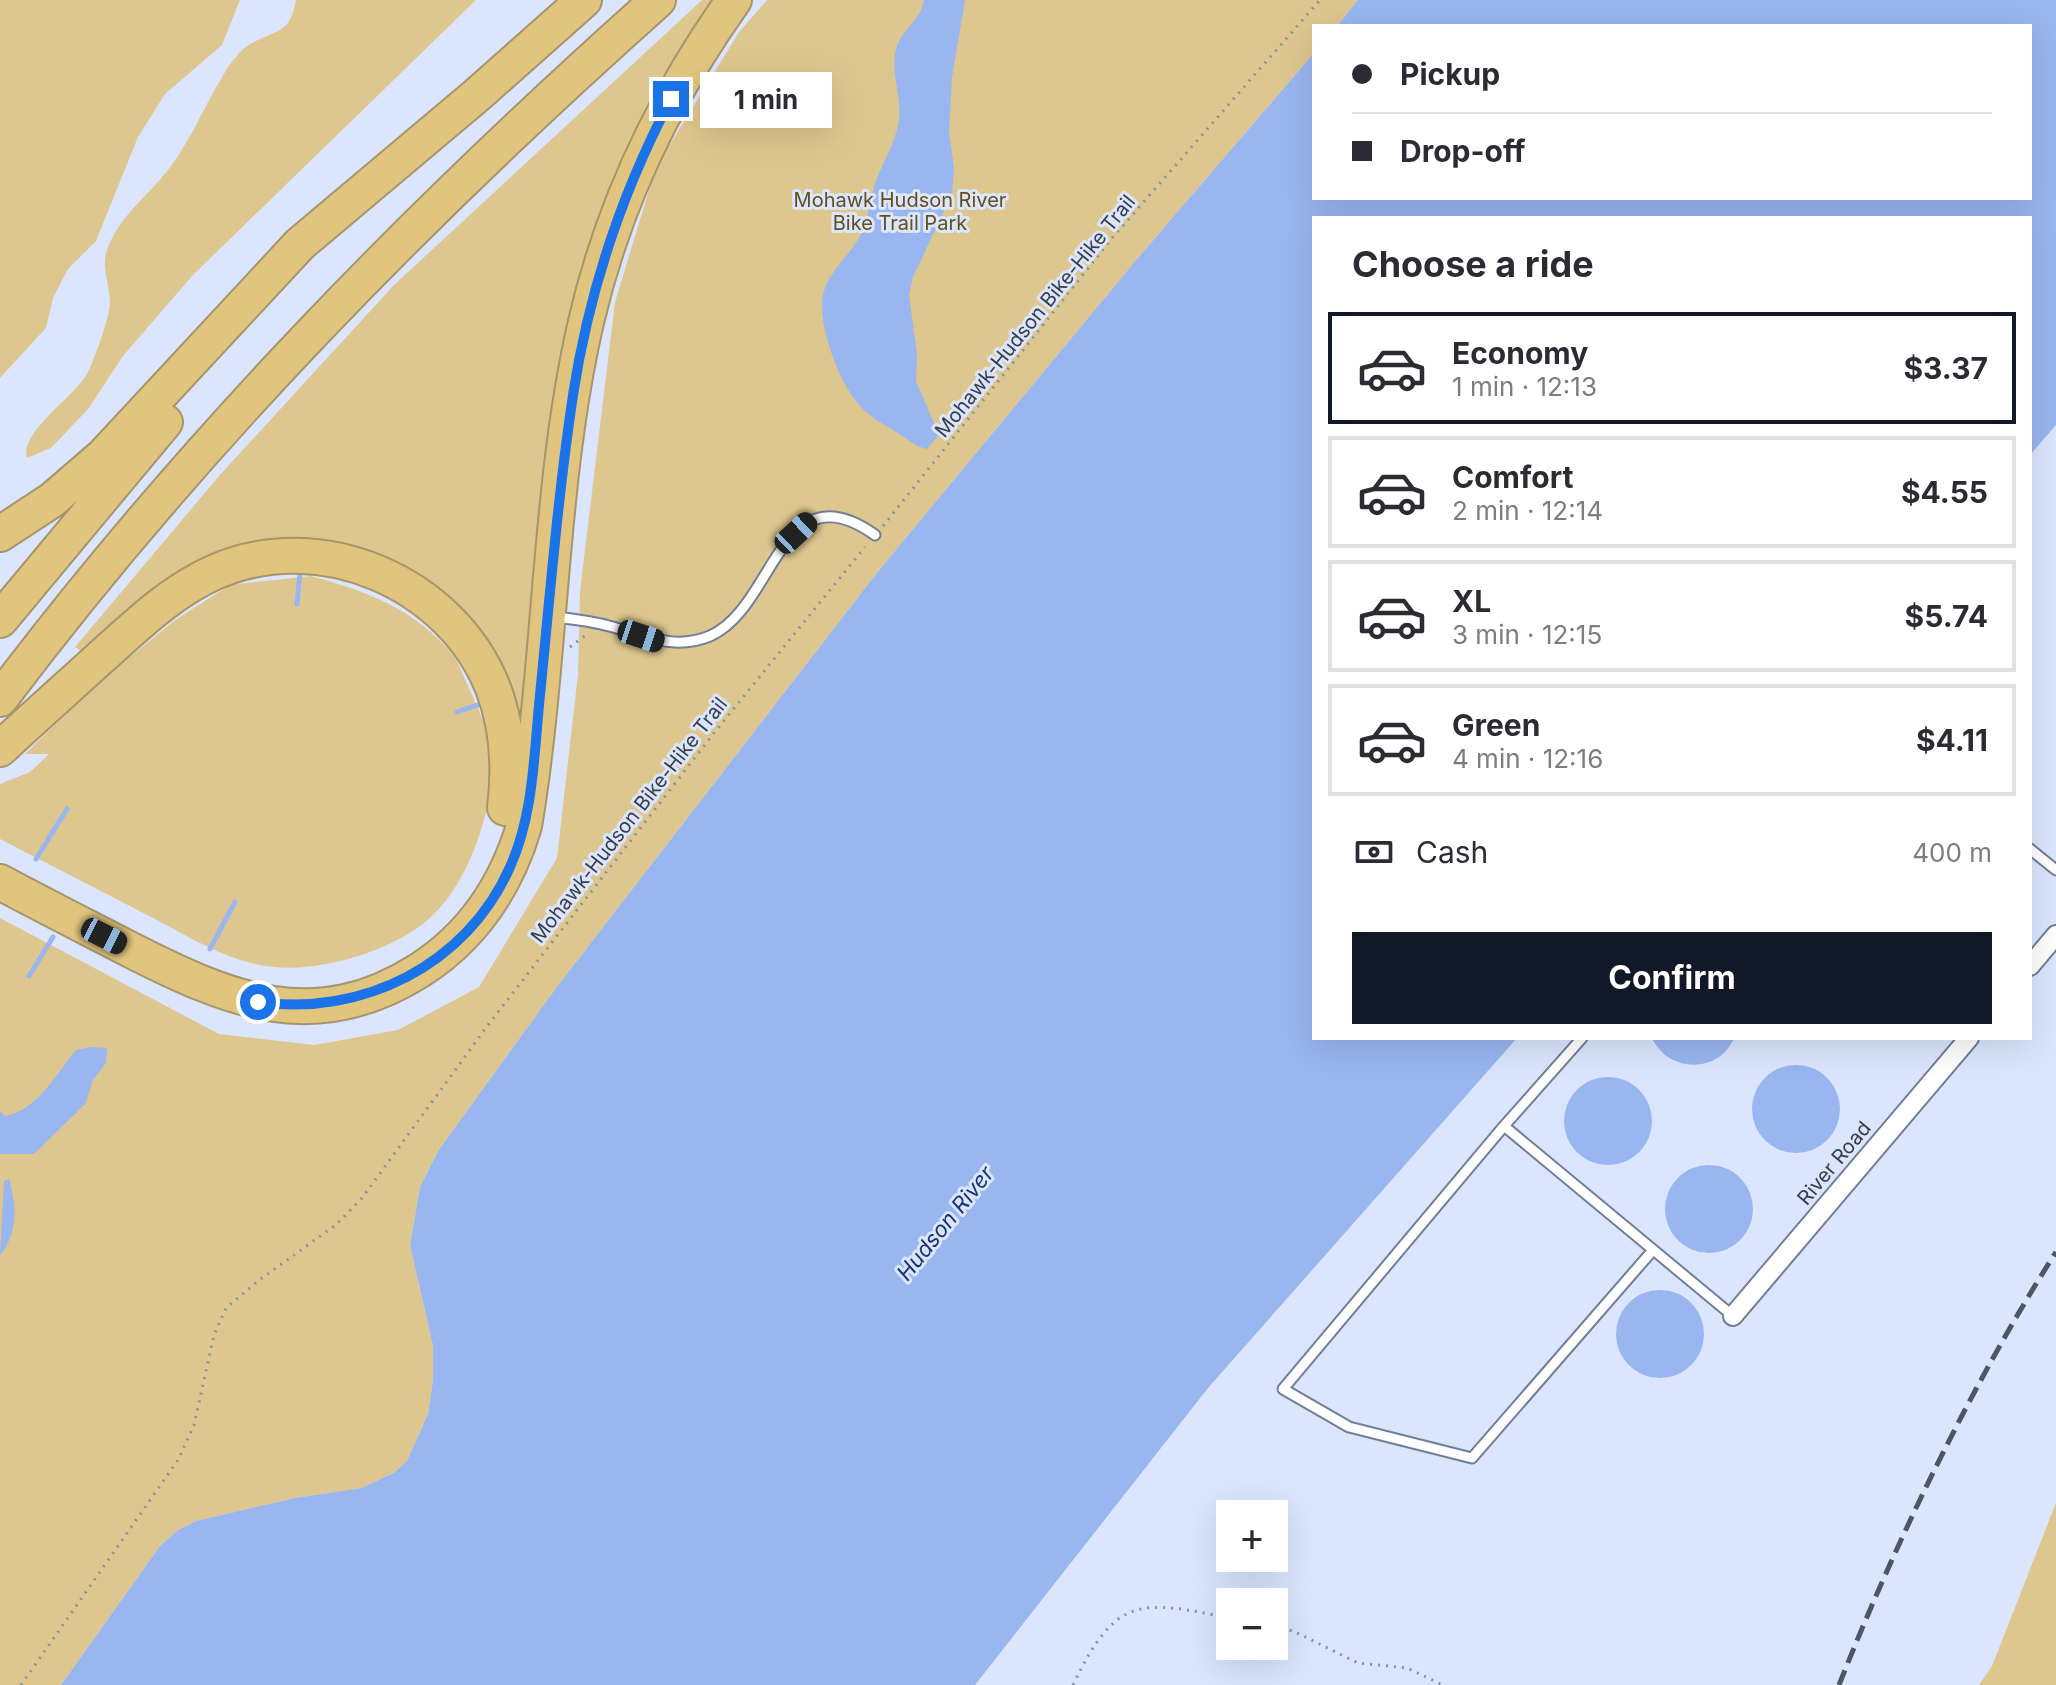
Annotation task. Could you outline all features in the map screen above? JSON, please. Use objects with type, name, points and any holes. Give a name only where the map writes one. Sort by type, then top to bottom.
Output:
[{"type":"highway","points":[[0,534],[52,500],[103,456],[300,244],[584,0]]},
{"type":"highway","points":[[0,699],[139,526],[268,380],[475,168],[658,0]]},
{"type":"highway","points":[[0,882],[189,979],[243,999],[291,1006],[356,998],[410,976],[436,960],[470,928],[497,892],[516,853],[528,799],[574,387],[603,261],[632,181],[663,114],[734,0]]},
{"type":"highway","points":[[0,620],[102,494],[233,346],[477,95]]},
{"type":"highway","points":[[0,749],[176,593],[228,567],[256,559],[300,556],[344,561],[373,571],[398,582],[444,616],[472,649],[493,688],[503,721],[509,769],[503,822],[495,846],[478,881],[461,904],[434,932],[402,955],[364,973],[323,983],[277,984],[218,970],[0,861]]},
{"type":"street","points":[[2032,964],[2056,935]]},
{"type":"street","name":"River Road","points":[[1733,1316],[1967,1040]]},
{"type":"lane","points":[[548,616],[597,623],[659,642],[689,642],[711,636],[727,625],[788,541],[809,521],[821,515],[840,516],[875,535]]},
{"type":"lane","points":[[2032,851],[2056,870]]},
{"type":"lane","points":[[1580,1040],[1283,1389],[1349,1427],[1472,1458],[1653,1250]]},
{"type":"lane","points":[[1504,1126],[1733,1316]]},
{"type":"path","name":"Mohawk-Hudson Bike-Hike Trail","points":[[21,1685],[178,1460],[194,1425],[214,1335],[226,1308],[337,1224],[362,1198],[497,1013],[714,733],[963,430],[1066,294],[1320,0]]},
{"type":"path","points":[[564,657],[582,636],[595,632]]},
{"type":"path","points":[[1073,1685],[1109,1626],[1128,1611],[1170,1606],[1216,1615]]},
{"type":"path","points":[[1288,1631],[1304,1635],[1358,1663],[1407,1668],[1443,1685]]},
{"type":"green space","points":[[0,0],[240,0],[222,45],[165,94],[138,137],[96,241],[68,269],[53,298],[46,328],[0,378]]},
{"type":"green space","points":[[296,0],[476,0],[193,275],[123,356],[89,408],[51,448],[27,458],[31,437],[81,382],[94,358],[109,309],[105,263],[107,250],[120,225],[180,153],[235,58],[248,46],[282,29],[290,19]]},
{"type":"green space","points":[[702,0],[725,0],[643,124],[616,176],[596,233],[522,736],[480,637],[287,543],[87,655],[75,647],[219,476],[394,285]]},
{"type":"green space","name":"Mohawk Hudson River Bike Trail Park","points":[[767,0],[1358,0],[1339,24],[1312,24],[1312,55],[1137,259],[876,574],[556,988],[438,1151],[420,1187],[410,1245],[433,1346],[433,1380],[428,1414],[407,1461],[395,1472],[362,1488],[295,1498],[196,1521],[178,1530],[160,1546],[61,1685],[0,1685],[0,918],[219,1034],[314,1045],[398,1030],[479,987],[557,858],[578,674],[580,591],[615,302],[656,167],[739,32]]},
{"type":"green space","points":[[311,576],[370,595],[423,625],[454,657],[484,723],[492,761],[483,823],[468,865],[445,902],[432,916],[399,939],[358,956],[293,968],[257,965],[210,948],[0,839],[0,784],[30,772],[49,754],[25,754],[92,688],[175,620],[230,585]]},
{"type":"green space","points":[[2056,1503],[2056,1685],[1979,1685],[1992,1666]]},
{"type":"water","points":[[924,0],[965,0],[952,77],[949,132],[954,168],[952,194],[913,277],[909,295],[917,354],[916,381],[939,435],[927,449],[875,419],[853,397],[839,372],[822,313],[824,290],[834,271],[860,237],[877,178],[895,137],[899,110],[895,55],[900,39],[919,13]]},
{"type":"water","name":"Hudson River","points":[[1358,0],[2056,0],[2056,425],[2032,453],[2032,216],[1312,216],[1312,1040],[1515,1040],[1208,1388],[975,1685],[61,1685],[160,1546],[178,1530],[196,1521],[295,1498],[362,1488],[395,1472],[407,1461],[428,1414],[433,1380],[433,1346],[410,1245],[420,1187],[438,1151],[556,988],[876,574],[1137,259],[1312,55],[1312,200],[2032,200],[2032,24],[1339,24]]},
{"type":"water","points":[[1653,1040],[1733,1040],[1717,1058],[1693,1065],[1669,1058]]},
{"type":"water","points":[[107,1048],[106,1063],[93,1080],[85,1104],[34,1154],[0,1154],[0,1111],[5,1116],[27,1107],[45,1090],[76,1050]]},
{"type":"water","points":[[1796,1065],[1821,1072],[1833,1084],[1840,1109],[1833,1134],[1821,1146],[1796,1153],[1771,1146],[1759,1134],[1752,1109],[1759,1084],[1771,1072]]},
{"type":"water","points":[[1608,1077],[1633,1084],[1645,1096],[1652,1121],[1645,1146],[1633,1158],[1608,1165],[1583,1158],[1571,1146],[1564,1121],[1571,1096],[1583,1084]]},
{"type":"water","points":[[1700,1165],[1718,1165],[1734,1172],[1746,1184],[1753,1200],[1753,1218],[1746,1234],[1734,1246],[1718,1253],[1700,1253],[1684,1246],[1672,1234],[1665,1218],[1665,1200],[1672,1184],[1684,1172]]},
{"type":"water","points":[[9,1179],[14,1199],[13,1228],[0,1256],[4,1181]]},
{"type":"water","points":[[1651,1290],[1669,1290],[1685,1297],[1697,1309],[1704,1325],[1704,1343],[1697,1359],[1685,1371],[1669,1378],[1651,1378],[1635,1371],[1623,1359],[1616,1343],[1616,1325],[1623,1309],[1635,1297]]},
{"type":"waterway","points":[[297,604],[300,571]]},
{"type":"waterway","points":[[457,712],[483,703]]},
{"type":"waterway","points":[[36,859],[67,809]]},
{"type":"waterway","points":[[210,949],[235,902]]},
{"type":"waterway","points":[[29,976],[53,937]]},
{"type":"railway","points":[[1839,1685],[1885,1575],[1938,1463],[1995,1354],[2056,1252]]},
{"type":"route","points":[[258,1002],[291,1006],[324,1004],[356,998],[410,976],[436,960],[470,928],[490,904],[511,866],[524,826],[528,799],[572,400],[586,322],[618,216],[671,99]]}]
